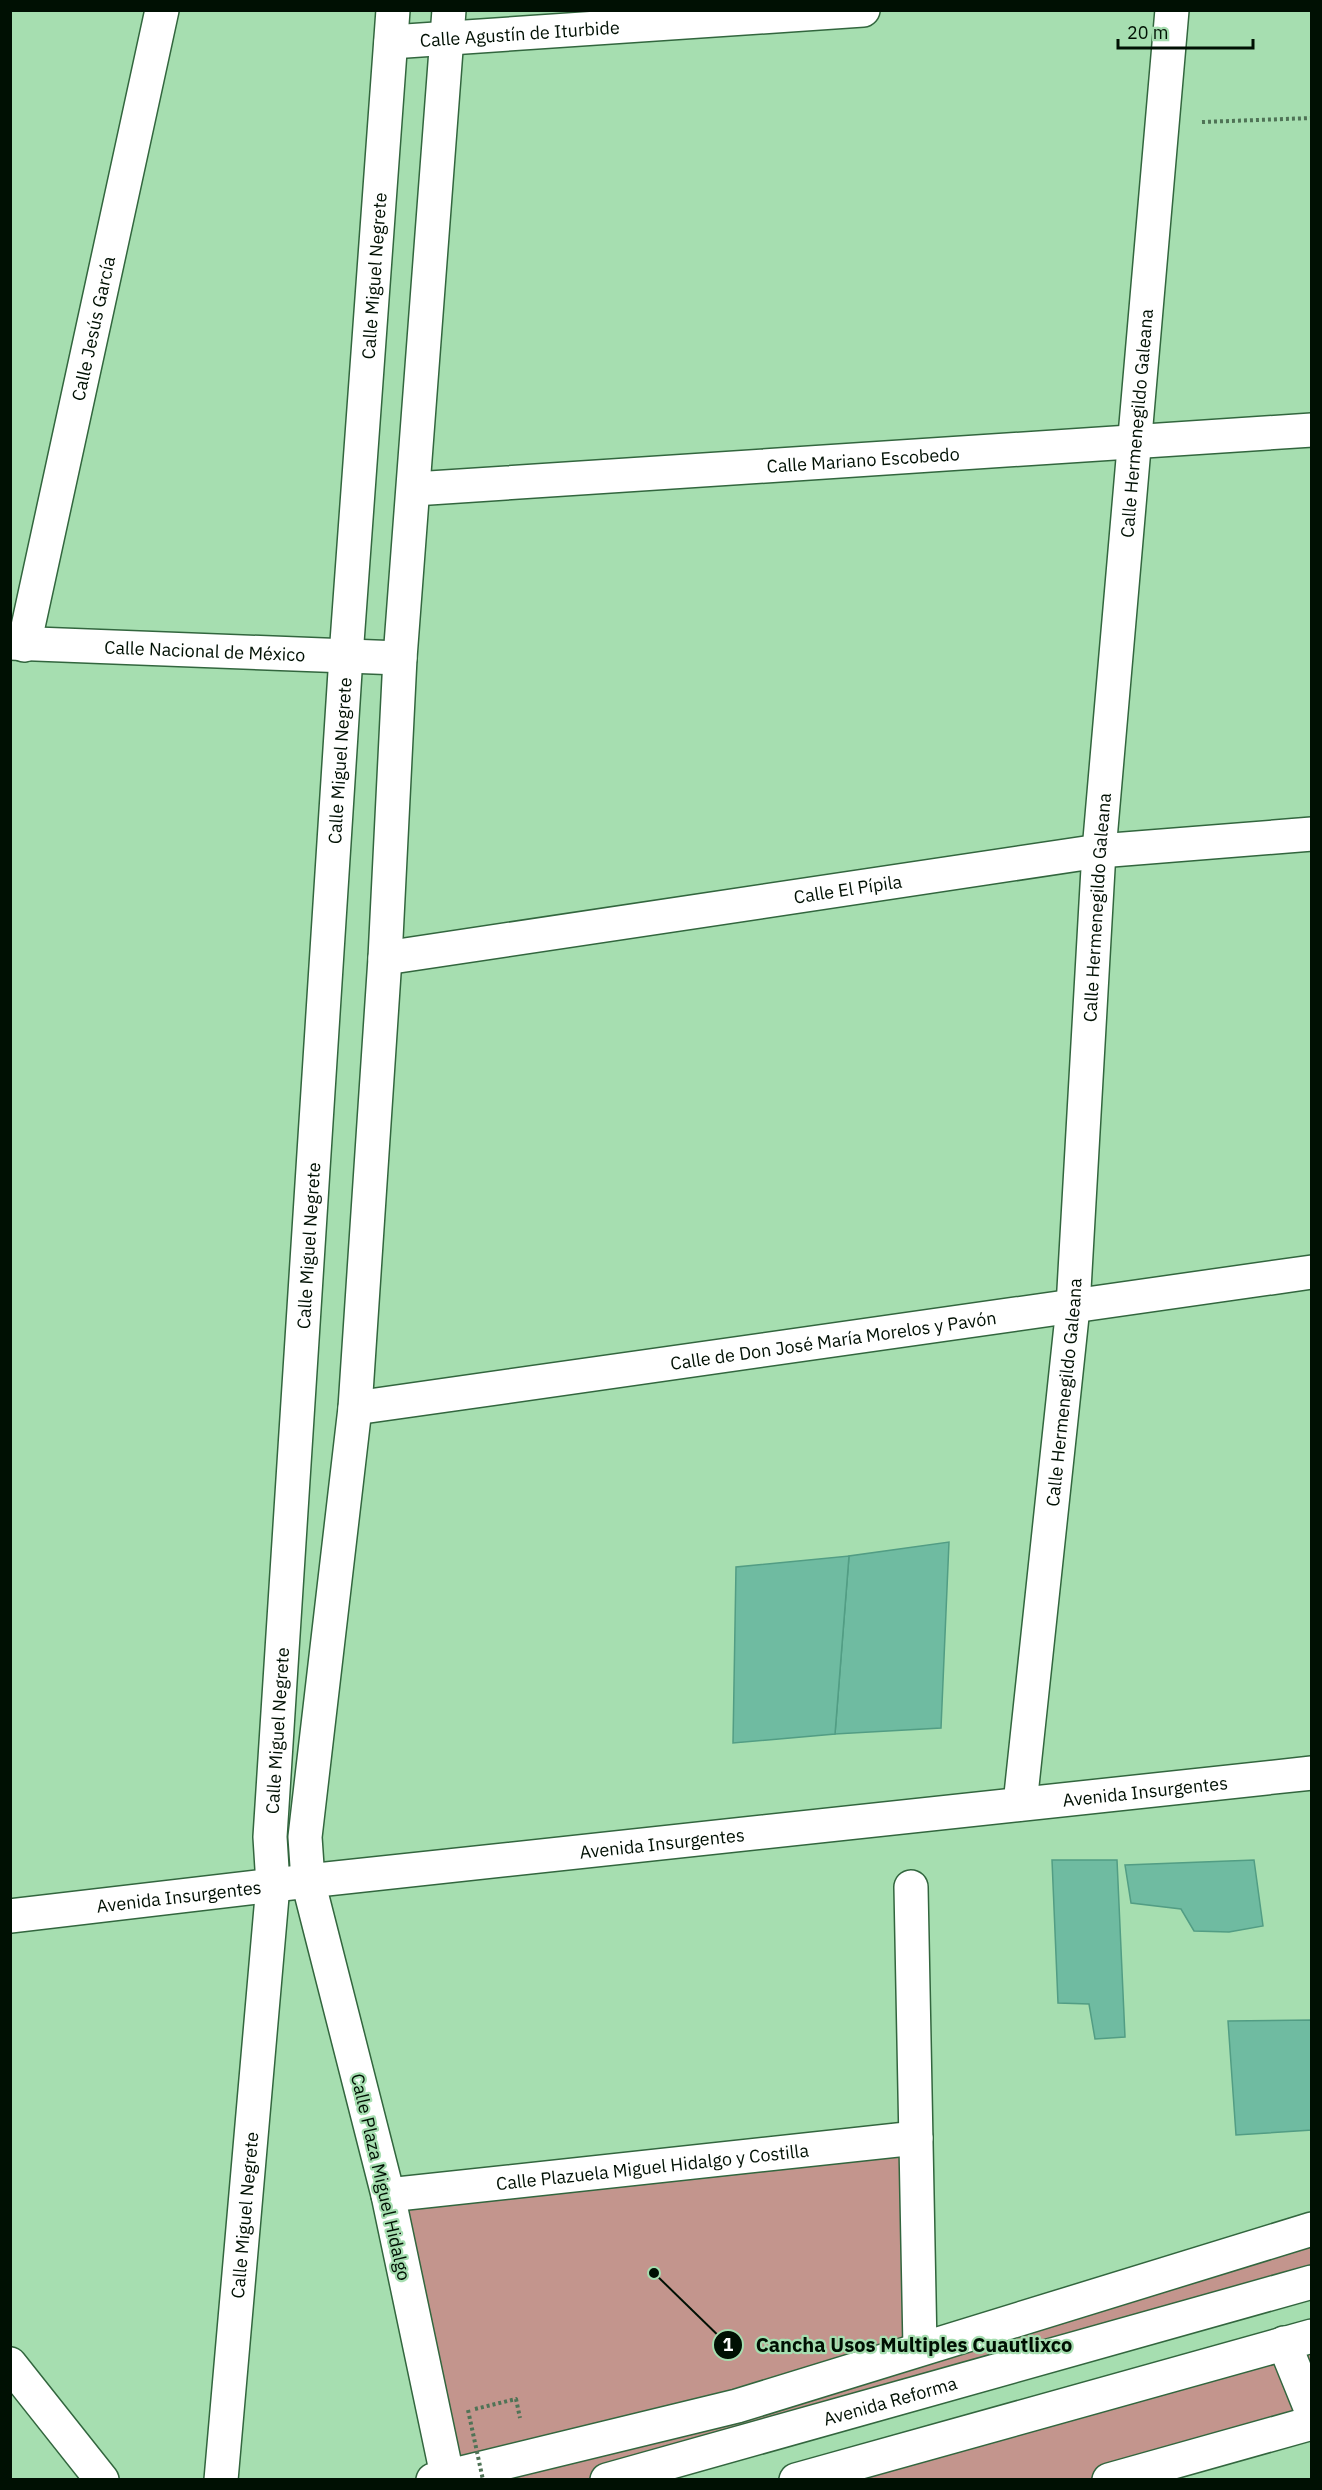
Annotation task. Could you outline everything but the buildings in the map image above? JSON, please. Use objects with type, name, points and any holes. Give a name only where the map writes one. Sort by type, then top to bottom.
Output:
[{"type":"street","name":"Calle Jesús García","points":[[17,644],[162,10]]},
{"type":"street","name":"Calle Agustín de Iturbide","points":[[392,26],[863,10]]},
{"type":"street","name":"Calle Hermenegildo Galeana","points":[[1020,1804],[1073,1307],[1099,851],[1172,10]]},
{"type":"street","name":"Calle Miguel Negrete","points":[[308,1881],[305,1837],[355,1408],[385,958],[400,658],[449,25]]},
{"type":"street","name":"Calle Miguel Negrete","points":[[221,2480],[273,1885],[270,1837],[346,656],[392,26]]},
{"type":"street","name":"Calle Mariano Escobedo","points":[[414,489],[1311,430]]},
{"type":"street","name":"Calle Nacional de México","points":[[17,644],[400,658]]},
{"type":"street","name":"Calle El Pípila","points":[[385,958],[1099,851],[1311,834]]},
{"type":"street","name":"Calle de Don José María Morelos y Pavón","points":[[355,1408],[1311,1272]]},
{"type":"street","name":"Avenida Insurgentes","points":[[10,1916],[308,1881],[1311,1773]]},
{"type":"street","name":"Calle Plaza Miguel Hidalgo","points":[[308,1881],[388,2195],[440,2477]]},
{"type":"street","points":[[911,1887],[920,2348]]},
{"type":"street","name":"Calle Plazuela Miguel Hidalgo y Costilla","points":[[388,2195],[916,2138]]},
{"type":"street","points":[[440,2477],[737,2406],[1311,2229]]},
{"type":"street","name":"Avenida Reforma","points":[[607,2480],[1311,2282]]},
{"type":"street","points":[[796,2480],[1298,2340],[1311,2412]]},
{"type":"street","points":[[10,2364],[102,2480]]},
{"type":"street","points":[[1109,2480],[1311,2423]]},
{"type":"path","points":[[1162,123],[1311,118]]},
{"type":"path","points":[[468,2410],[483,2480]]},
{"type":"shaded area","points":[[916,2138],[920,2348],[1311,2229],[1311,2282],[607,2479],[433,2479],[388,2195]]},
{"type":"shaded area","points":[[1311,2336],[1311,2423],[1109,2479],[796,2480]]},
{"type":"place","name":"Cancha Usos Multiples Cuautlixco","points":[[654,2273]]}]
